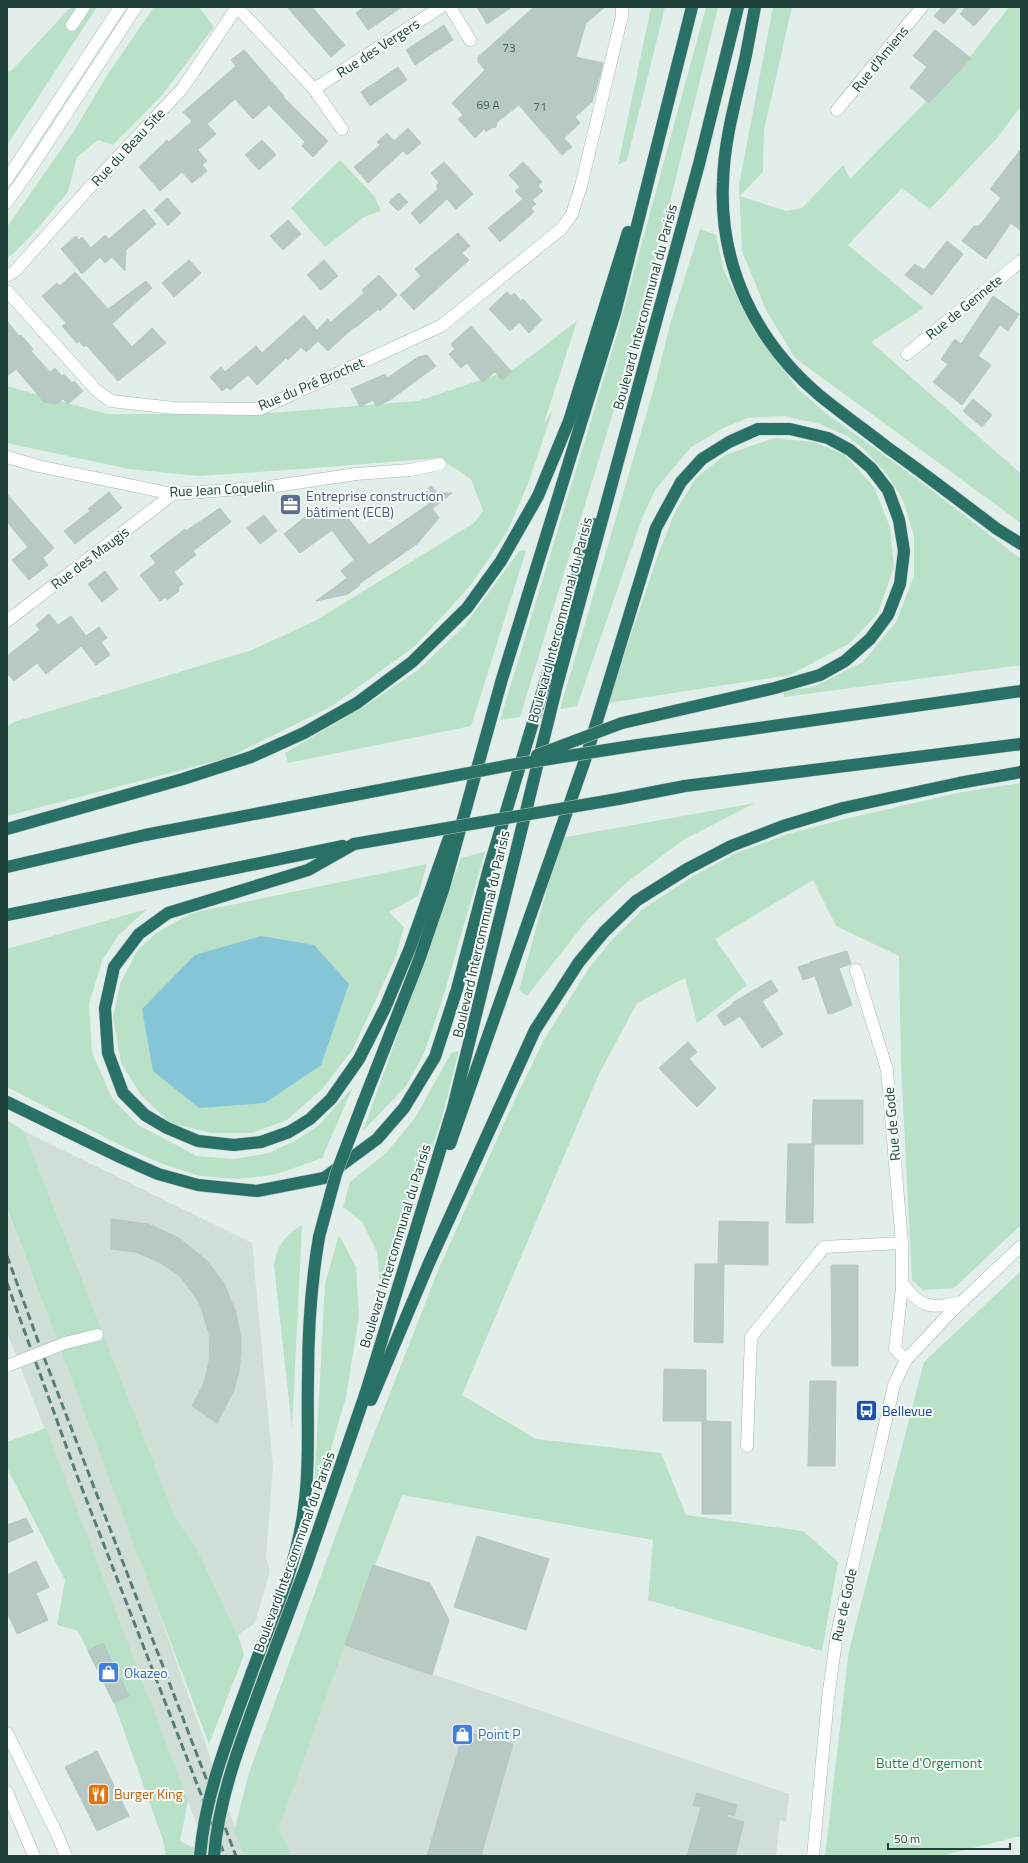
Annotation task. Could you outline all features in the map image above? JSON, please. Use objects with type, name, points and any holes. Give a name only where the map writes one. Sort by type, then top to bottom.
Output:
[{"type":"highway","name":"Boulevard Intercommunal du Parisis","points":[[200,1856],[205,1823],[214,1785],[252,1672],[293,1564],[304,1508],[308,1466],[308,1376],[311,1304],[313,1271],[319,1237],[336,1174],[420,960],[444,887],[502,679],[615,314],[692,7]]},
{"type":"highway","name":"Boulevard Intercommunal du Parisis","points":[[214,1856],[219,1816],[226,1786],[338,1476],[400,1282],[455,1101],[557,685],[699,164],[738,7]]},
{"type":"highway","points":[[755,7],[727,138],[722,182],[724,228],[733,272],[750,311],[767,339],[788,365],[818,394],[997,529],[1021,544]]},
{"type":"highway","points":[[7,829],[183,779],[251,757],[304,733],[357,704],[412,662],[467,608],[521,528],[538,496],[552,464],[569,421],[670,99]]},
{"type":"highway","points":[[7,1102],[114,1155],[158,1174],[198,1185],[257,1191],[324,1178],[377,1139],[404,1108],[435,1057],[557,641],[660,310]]},
{"type":"highway","points":[[400,1282],[585,760],[656,528],[681,482],[702,459],[729,442],[758,429],[790,429],[828,438],[850,450],[871,468],[888,490],[899,520],[904,551],[900,584],[888,615],[870,639],[845,661],[820,675],[775,688],[622,723],[511,765]]},
{"type":"highway","points":[[354,844],[308,870],[168,913],[138,934],[114,967],[105,1008],[108,1053],[123,1093],[145,1115],[167,1128],[198,1141],[234,1145],[261,1142],[289,1132],[310,1119],[331,1099],[359,1059],[385,1008],[410,948],[440,868],[502,679]]},
{"type":"highway","points":[[7,867],[146,834],[511,765],[638,745],[1021,691]]},
{"type":"highway","points":[[7,915],[354,844],[618,799],[685,786],[1021,744]]},
{"type":"highway","points":[[338,1476],[429,1263],[535,1030],[579,962],[604,932],[636,900],[687,869],[731,846],[783,826],[843,808],[959,783],[1021,772]]},
{"type":"street","points":[[72,25],[84,7]]},
{"type":"street","points":[[7,179],[120,7]]},
{"type":"street","points":[[7,202],[31,168],[136,7]]},
{"type":"street","points":[[237,7],[314,89],[342,129]]},
{"type":"street","name":"Rue du Beau Site","points":[[7,276],[15,272],[98,178],[182,89],[237,7]]},
{"type":"street","name":"Rue des Vergers","points":[[314,89],[441,7]]},
{"type":"street","points":[[450,7],[470,40]]},
{"type":"street","name":"Rue du Pré Brochet","points":[[7,291],[97,391],[111,401],[174,408],[260,410],[441,326],[561,229],[572,214],[581,186],[622,16],[622,7]]},
{"type":"street","name":"Rue d'Amiens","points":[[838,110],[922,7]]},
{"type":"street","name":"Rue de Gennete","points":[[907,354],[1021,261]]},
{"type":"street","name":"Rue Jean Coquelin","points":[[7,457],[38,466],[173,494],[269,487],[356,474],[410,470],[440,464]]},
{"type":"street","name":"Rue des Maugis","points":[[7,621],[173,494]]},
{"type":"street","name":"Rue de Gode","points":[[856,970],[887,1070],[902,1243],[902,1282],[895,1349],[906,1360]]},
{"type":"street","points":[[747,1446],[751,1338],[824,1247],[902,1243]]},
{"type":"street","name":"Rue de Gode","points":[[813,1856],[828,1698],[837,1634],[894,1385],[906,1360],[962,1302],[1021,1246]]},
{"type":"street","points":[[902,1282],[912,1295],[929,1305],[938,1307],[962,1302]]},
{"type":"street","points":[[7,1366],[65,1343],[97,1335]]},
{"type":"street","points":[[7,1733],[57,1834],[66,1856]]},
{"type":"street","points":[[7,1792],[34,1856]]},
{"type":"shaded area","points":[[24,1131],[252,1243],[273,1467],[266,1557],[270,1571],[255,1623],[238,1635],[197,1549],[175,1517]]},
{"type":"shaded area","points":[[7,1209],[149,1584],[245,1856],[209,1856],[7,1332]]},
{"type":"shaded area","name":"Point P","points":[[345,1645],[789,1794],[786,1822],[780,1820],[776,1856],[293,1856],[279,1829]]},
{"type":"green space","points":[[71,7],[97,7],[7,145],[7,70],[10,72]]},
{"type":"green space","points":[[154,7],[199,7],[214,27],[163,94],[113,145],[98,140],[77,157],[68,192],[38,228],[11,256],[7,257],[7,227],[74,131],[106,77]]},
{"type":"green space","points":[[651,7],[665,7],[627,160],[618,165]]},
{"type":"green space","points":[[706,7],[718,7],[645,304],[647,302],[520,717],[500,720],[616,338]]},
{"type":"green space","points":[[773,7],[792,7],[764,130],[763,172],[740,196],[786,211],[802,208],[843,165],[850,179],[969,58],[1009,7],[1021,7],[1021,106],[998,137],[930,209],[902,188],[848,245],[924,308],[871,342],[1021,474],[1021,523],[795,358],[766,310],[742,251],[739,185]]},
{"type":"green space","points":[[340,160],[375,197],[381,211],[364,217],[325,247],[291,208]]},
{"type":"green space","points":[[700,229],[716,235],[724,271],[754,331],[798,389],[826,413],[917,479],[1021,559],[1021,665],[784,697],[784,691],[813,687],[863,662],[896,622],[914,576],[914,536],[903,500],[886,473],[864,449],[847,436],[820,424],[784,416],[748,418],[723,428],[690,448],[655,490],[641,521],[577,706],[560,709],[656,381],[671,321]]},
{"type":"green space","points":[[577,321],[544,423],[553,410],[528,484],[508,530],[470,586],[415,646],[332,706],[227,758],[7,816],[7,727],[14,722],[252,650],[315,621],[474,523],[483,511],[471,479],[439,458],[199,476],[129,469],[7,443],[7,386],[107,414],[259,414],[418,401],[514,369]]},
{"type":"green space","points":[[774,438],[814,442],[845,455],[874,487],[890,527],[894,567],[878,613],[850,643],[790,675],[608,703],[658,555],[675,512],[696,478],[725,455]]},
{"type":"green space","points":[[520,550],[526,551],[471,726],[288,763],[285,753],[362,708],[418,670],[464,626]]},
{"type":"green space","points":[[1021,783],[1021,1225],[954,1288],[923,1290],[912,1280],[901,1064],[899,956],[836,926],[813,880],[715,939],[747,985],[697,1023],[685,978],[637,1003],[599,1074],[462,1395],[536,1439],[661,1453],[686,1515],[803,1531],[838,1562],[822,1651],[648,1600],[653,1540],[402,1495],[345,1645],[279,1829],[293,1856],[245,1856],[234,1831],[249,1773],[356,1480],[439,1268],[517,1095],[545,1038],[589,968],[612,940],[644,908],[692,877],[736,853],[788,834],[845,819],[962,792]]},
{"type":"green space","points":[[755,803],[683,840],[626,883],[588,919],[527,996],[519,990],[561,838]]},
{"type":"green space","points":[[485,852],[442,1001],[424,1053],[406,1086],[363,1131],[461,858]]},
{"type":"green space","points":[[427,864],[418,896],[389,912],[404,927],[396,956],[353,1049],[322,1089],[287,1120],[251,1133],[211,1133],[170,1123],[141,1095],[121,1063],[113,1017],[120,984],[137,951],[156,933],[192,913]]},
{"type":"green space","points":[[147,909],[118,936],[102,961],[89,1004],[92,1053],[112,1098],[138,1125],[197,1156],[235,1159],[269,1153],[295,1141],[319,1125],[353,1087],[322,1158],[274,1175],[236,1179],[200,1176],[163,1164],[126,1148],[7,1087],[7,949]]},
{"type":"green space","points":[[459,1051],[441,1121],[381,1297],[377,1252],[362,1222],[343,1207],[350,1182],[386,1153],[415,1118],[451,1053]]},
{"type":"green space","points":[[7,1120],[24,1131],[175,1517],[197,1549],[238,1635],[244,1655],[209,1744],[7,1208]]},
{"type":"green space","points":[[302,1225],[292,1428],[274,1265],[280,1246],[286,1237]]},
{"type":"green space","points":[[339,1235],[356,1267],[359,1316],[346,1397],[313,1510],[325,1284]]},
{"type":"green space","name":"Butte d'Orgemont","points":[[1021,1271],[1021,1836],[941,1856],[825,1856],[849,1650],[924,1362]]},
{"type":"green space","points":[[46,1428],[188,1801],[180,1841],[194,1848],[194,1856],[166,1856],[163,1840],[114,1703],[78,1631],[57,1625],[65,1580],[7,1468],[7,1442]]},
{"type":"water","points":[[261,936],[314,945],[349,984],[321,1065],[265,1103],[199,1108],[153,1071],[142,1009],[195,955]]},
{"type":"building","points":[[287,7],[312,7],[345,45],[331,57]]},
{"type":"building","points":[[364,7],[402,7],[368,30],[356,13]]},
{"type":"building","points":[[477,7],[512,7],[487,24]]},
{"type":"building","points":[[534,7],[605,7],[586,23],[576,57],[603,63],[600,76],[592,102],[575,117],[580,123],[564,138],[572,147],[562,155],[519,105],[497,122],[496,127],[491,128],[486,132],[484,129],[475,138],[458,119],[463,115],[452,103],[485,70],[478,62],[478,57]]},
{"type":"building","points":[[942,7],[959,7],[944,24],[934,16]]},
{"type":"building","points":[[966,7],[991,7],[974,26],[960,14]]},
{"type":"building","points":[[444,25],[453,40],[415,65],[406,50]]},
{"type":"building","points":[[935,30],[971,58],[929,103],[910,87],[927,67],[913,56]]},
{"type":"building","points":[[244,50],[284,96],[283,97],[328,141],[313,157],[302,146],[305,142],[269,105],[253,119],[235,99],[207,124],[216,134],[198,150],[207,161],[202,165],[207,171],[192,183],[182,172],[160,191],[139,167],[167,140],[169,142],[192,121],[183,112],[236,66],[231,60]]},
{"type":"building","points":[[398,67],[407,80],[370,106],[361,92]]},
{"type":"building","points":[[408,128],[421,143],[407,155],[403,151],[368,183],[354,167],[380,145],[377,142],[387,133],[394,141]]},
{"type":"building","points":[[262,140],[276,155],[259,170],[245,155]]},
{"type":"building","points":[[1021,149],[1021,231],[1011,223],[986,259],[962,241],[974,226],[979,226],[1001,198],[990,189]]},
{"type":"building","points":[[444,162],[473,194],[456,209],[447,199],[420,224],[411,213],[438,189],[436,186],[439,183],[431,173]]},
{"type":"building","points":[[523,162],[542,182],[538,186],[543,191],[532,200],[536,204],[531,208],[534,212],[500,242],[488,228],[523,199],[515,191],[520,187],[509,175]]},
{"type":"building","points":[[399,193],[408,202],[398,211],[389,202]]},
{"type":"building","points":[[167,198],[181,213],[168,225],[154,210]]},
{"type":"building","points":[[144,209],[156,224],[126,250],[125,271],[112,257],[105,263],[100,257],[82,274],[61,249],[76,236],[79,240],[82,237],[91,248],[105,235],[109,239]]},
{"type":"building","points":[[288,220],[301,234],[283,250],[270,236]]},
{"type":"building","points":[[458,233],[470,246],[462,253],[469,260],[414,310],[400,295],[421,276],[415,269]]},
{"type":"building","points":[[947,241],[963,254],[932,295],[905,275],[915,264],[924,270]]},
{"type":"building","points":[[189,260],[201,273],[174,297],[162,283]]},
{"type":"building","points":[[324,260],[338,276],[321,290],[307,275]]},
{"type":"building","points":[[75,272],[108,309],[146,281],[152,288],[112,324],[132,347],[152,328],[166,343],[118,381],[86,345],[84,347],[79,341],[77,343],[62,326],[66,323],[42,296],[57,283],[60,286]]},
{"type":"building","points":[[379,275],[397,295],[380,311],[378,309],[355,328],[354,327],[328,351],[318,341],[306,352],[301,347],[288,360],[286,358],[257,385],[248,375],[230,390],[227,387],[222,391],[210,377],[221,367],[225,372],[256,346],[262,353],[304,315],[317,330],[328,319],[330,323],[364,293],[362,290]]},
{"type":"building","points":[[507,292],[511,296],[514,293],[521,301],[523,299],[542,320],[529,333],[519,322],[510,331],[489,309]]},
{"type":"building","points":[[993,296],[1019,314],[1008,331],[1000,325],[978,356],[991,365],[962,405],[933,382],[948,364],[941,359],[955,339],[961,344]]},
{"type":"building","points":[[7,321],[19,336],[21,335],[28,343],[33,349],[31,351],[50,372],[55,368],[62,376],[64,374],[72,383],[74,381],[83,391],[68,404],[63,399],[56,404],[44,402],[16,369],[7,376]]},
{"type":"building","points":[[471,326],[512,372],[502,380],[495,372],[482,382],[467,363],[461,368],[449,354],[455,349],[451,344]]},
{"type":"building","points":[[427,355],[436,366],[390,400],[376,406],[373,400],[360,407],[351,389],[385,374],[387,378],[418,357]]},
{"type":"building","points":[[973,399],[992,415],[982,427],[963,411]]},
{"type":"building","points":[[431,486],[437,493],[452,493],[432,509],[421,494]]},
{"type":"building","points":[[109,492],[122,508],[75,544],[64,531],[90,511],[88,509]]},
{"type":"building","points":[[7,494],[54,548],[43,558],[48,565],[29,580],[12,560],[28,547],[7,522]]},
{"type":"building","points":[[429,504],[439,518],[417,544],[359,584],[360,585],[348,594],[316,601],[347,578],[341,571],[354,560],[332,530],[300,553],[284,534],[315,509],[319,513],[340,508],[369,545]]},
{"type":"building","points":[[220,508],[231,522],[193,551],[196,555],[174,572],[183,584],[178,588],[179,591],[167,600],[165,597],[160,601],[140,575],[156,563],[150,556],[185,529],[186,531]]},
{"type":"building","points":[[264,515],[277,531],[260,544],[247,528]]},
{"type":"building","points":[[105,571],[118,589],[102,602],[88,584]]},
{"type":"building","points":[[49,614],[58,625],[71,616],[86,636],[99,627],[107,638],[101,642],[110,655],[96,665],[81,646],[46,674],[37,663],[14,681],[7,673],[7,656],[40,630],[36,625]]},
{"type":"building","points":[[847,951],[851,964],[839,968],[852,1005],[828,1014],[815,976],[803,980],[798,967]]},
{"type":"building","points":[[771,980],[778,991],[762,1001],[783,1034],[762,1048],[740,1016],[724,1026],[717,1015],[733,1004],[732,1003]]},
{"type":"building","points":[[688,1042],[697,1052],[689,1059],[716,1088],[697,1107],[659,1068]]},
{"type":"building","points":[[813,1100],[863,1100],[863,1144],[814,1144],[813,1223],[786,1223],[788,1144],[812,1144]]},
{"type":"building","points":[[111,1219],[148,1224],[179,1238],[206,1260],[224,1283],[236,1313],[241,1339],[241,1351],[239,1372],[234,1390],[217,1423],[192,1406],[204,1383],[210,1357],[209,1333],[199,1302],[180,1276],[159,1262],[135,1252],[111,1249]]},
{"type":"building","points":[[719,1221],[768,1222],[768,1265],[724,1264],[723,1343],[694,1342],[695,1264],[718,1264]]},
{"type":"building","points":[[831,1265],[858,1265],[858,1366],[832,1366]]},
{"type":"building","points":[[664,1369],[706,1370],[706,1421],[731,1422],[731,1514],[702,1514],[702,1421],[663,1421]]},
{"type":"building","points":[[810,1381],[836,1381],[835,1466],[808,1466]]},
{"type":"building","points":[[26,1518],[33,1532],[7,1543],[7,1525]]},
{"type":"building","points":[[477,1536],[549,1559],[526,1630],[454,1607]]},
{"type":"building","points":[[36,1561],[49,1587],[36,1593],[48,1620],[17,1634],[7,1612],[7,1575]]},
{"type":"building","points":[[373,1565],[430,1583],[449,1620],[432,1675],[345,1645]]},
{"type":"building","name":"Okazeo","points":[[103,1643],[129,1696],[114,1703],[88,1651]]},
{"type":"building","points":[[464,1731],[513,1744],[481,1856],[427,1856]]},
{"type":"building","name":"Burger King","points":[[97,1751],[129,1816],[97,1831],[65,1767]]},
{"type":"building","points":[[697,1793],[737,1805],[734,1816],[728,1814],[727,1817],[744,1822],[735,1856],[687,1856],[701,1807],[693,1805]]},
{"type":"railway","points":[[7,1256],[45,1360],[236,1856]]},
{"type":"railway","points":[[7,1283],[76,1473],[225,1856]]},
{"type":"place","name":"Entreprise construction bâtiment (ECB)","points":[[291,504]]},
{"type":"place","name":"Bellevue","points":[[867,1411]]},
{"type":"place","name":"Okazeo","points":[[109,1673]]},
{"type":"place","name":"Point P","points":[[462,1734]]},
{"type":"place","name":"Burger King","points":[[98,1794]]}]
